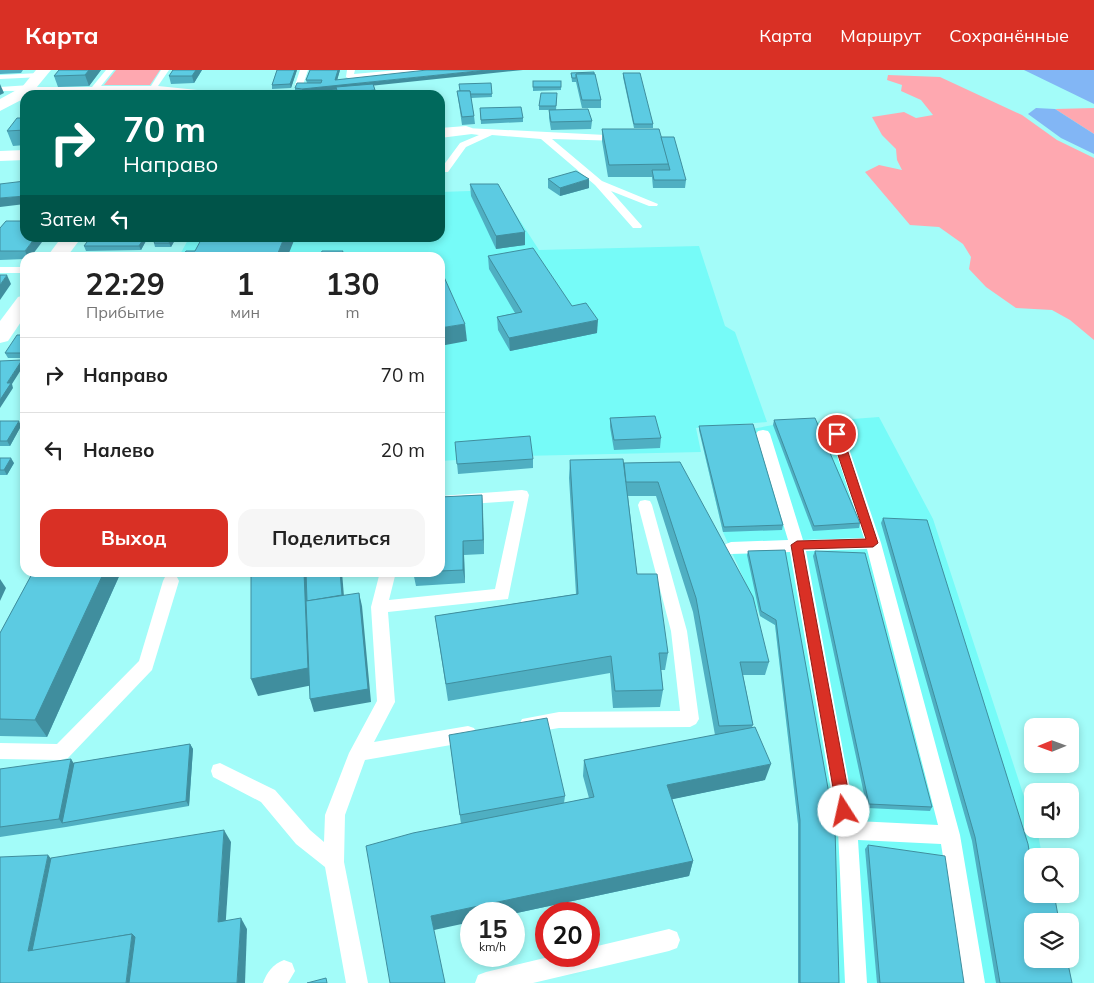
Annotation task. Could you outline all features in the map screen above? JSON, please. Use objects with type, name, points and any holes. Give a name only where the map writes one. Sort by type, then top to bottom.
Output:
[{"type":"street","points":[[22,90],[35,81]]},
{"type":"street","points":[[0,106],[20,92]]},
{"type":"street","points":[[445,132],[466,131]]},
{"type":"street","points":[[0,156],[20,156]]},
{"type":"street","points":[[0,336],[20,308]]},
{"type":"lane","points":[[94,89],[110,70]]},
{"type":"lane","points":[[153,88],[165,70]]},
{"type":"lane","points":[[299,85],[304,70]]},
{"type":"lane","points":[[352,70],[350,77],[384,72],[423,70]]},
{"type":"lane","points":[[0,77],[94,89],[153,88],[174,90]]},
{"type":"lane","points":[[0,89],[35,81]]},
{"type":"lane","points":[[466,131],[543,136],[631,138]]},
{"type":"lane","points":[[445,170],[463,145],[494,132]]},
{"type":"lane","points":[[543,136],[598,183],[637,226]]},
{"type":"lane","points":[[598,183],[653,204]]},
{"type":"lane","points":[[0,270],[20,270]]},
{"type":"lane","points":[[763,434],[797,545],[848,830],[856,983]]},
{"type":"lane","points":[[837,434],[873,543],[950,835],[974,983]]},
{"type":"lane","points":[[379,607],[502,595],[522,495],[445,501]]},
{"type":"lane","points":[[512,727],[559,720],[690,719],[679,630],[645,505]]},
{"type":"lane","points":[[731,548],[873,543]]},
{"type":"lane","points":[[357,983],[334,862],[335,815],[358,752],[386,702],[379,607],[387,577]]},
{"type":"lane","points":[[0,752],[61,752],[146,665],[171,582]]},
{"type":"lane","points":[[358,752],[484,732]]},
{"type":"lane","points":[[220,770],[268,796],[303,837],[334,862]]},
{"type":"lane","points":[[848,830],[950,835]]},
{"type":"lane","points":[[486,983],[669,940]]},
{"type":"shaded area","points":[[116,70],[160,70],[150,85],[104,85]]},
{"type":"shaded area","points":[[1024,70],[1094,70],[1094,104]]},
{"type":"shaded area","points":[[888,75],[940,77],[1022,115],[1057,140],[1094,158],[1094,340],[1070,320],[1052,310],[1016,308],[986,287],[969,269],[971,257],[963,244],[939,227],[910,225],[865,172],[879,165],[902,170],[897,160],[896,149],[882,135],[872,117],[904,112],[916,118],[933,115],[921,100],[901,91],[902,85],[887,80]]},
{"type":"shaded area","points":[[1036,108],[1055,109],[1094,134],[1094,154],[1061,138],[1028,114]]},
{"type":"shaded area","points":[[1094,108],[1094,134],[1055,109]]},
{"type":"shaded area","points":[[500,190],[539,250],[699,246],[725,326],[735,332],[767,422],[696,428],[701,452],[521,456],[445,461],[445,252],[181,252],[187,242],[445,242],[445,192]]},
{"type":"shaded area","points":[[879,417],[933,519],[1024,797],[1024,838],[1039,839],[1041,848],[1024,848],[1024,903],[1051,903],[1053,913],[1024,913],[1024,968],[1045,968],[1067,983],[798,983],[798,824],[775,625],[760,616],[723,532],[699,430],[752,429],[773,425]]},
{"type":"building","points":[[59,70],[89,70],[85,75],[54,76]]},
{"type":"building","points":[[173,70],[196,70],[192,76],[169,76]]},
{"type":"building","points":[[277,70],[295,70],[290,84],[272,85]]},
{"type":"building","points":[[310,70],[338,70],[335,80],[427,70],[487,70],[302,89],[295,88],[297,83],[321,83],[322,80],[306,80]]},
{"type":"building","points":[[594,72],[594,74],[576,74],[576,78],[572,78],[571,73]]},
{"type":"building","points":[[623,73],[640,73],[653,124],[634,124]]},
{"type":"building","points":[[576,74],[595,74],[601,100],[582,100]]},
{"type":"building","points":[[533,81],[561,81],[561,87],[533,87]]},
{"type":"building","points":[[491,83],[492,94],[470,94],[470,91],[460,91],[459,84]]},
{"type":"building","points":[[373,84],[375,90],[337,90],[336,87]]},
{"type":"building","points":[[457,91],[470,91],[474,116],[462,117]]},
{"type":"building","points":[[541,93],[557,93],[556,106],[539,106]]},
{"type":"building","points":[[521,107],[523,118],[481,120],[480,108]]},
{"type":"building","points":[[588,109],[592,121],[551,122],[549,110]]},
{"type":"building","points":[[17,118],[20,118],[20,130],[7,131]]},
{"type":"building","points":[[602,129],[659,129],[669,164],[609,165]]},
{"type":"building","points":[[661,137],[674,137],[686,180],[654,180],[652,170],[670,170]]},
{"type":"building","points":[[576,171],[589,179],[560,188],[548,179]]},
{"type":"building","points":[[20,182],[20,196],[0,198],[0,184]]},
{"type":"building","points":[[470,184],[498,184],[525,232],[496,236]]},
{"type":"building","points":[[6,221],[20,221],[20,242],[32,242],[25,251],[0,251],[0,228]]},
{"type":"building","points":[[87,242],[142,242],[139,246],[84,246]]},
{"type":"building","points":[[200,242],[282,242],[278,252],[185,252],[195,251]]},
{"type":"building","points":[[533,248],[572,306],[586,303],[598,320],[509,338],[497,317],[522,312],[488,256]]},
{"type":"building","points":[[322,251],[343,251],[343,252]]},
{"type":"building","points":[[0,275],[7,275],[0,285]]},
{"type":"building","points":[[445,279],[465,324],[445,327]]},
{"type":"building","points":[[17,335],[20,335],[20,353],[5,353]]},
{"type":"building","points":[[20,360],[7,383],[11,383],[0,400],[0,361]]},
{"type":"building","points":[[655,416],[661,438],[614,440],[610,418]]},
{"type":"building","points":[[815,418],[860,523],[814,526],[774,420]]},
{"type":"building","points":[[0,421],[19,421],[7,441],[0,441]]},
{"type":"building","points":[[753,424],[783,525],[724,527],[699,426]]},
{"type":"building","points":[[530,436],[533,459],[457,464],[455,442]]},
{"type":"building","points":[[0,458],[11,458],[4,470],[0,470]]},
{"type":"building","points":[[623,459],[637,574],[657,574],[668,653],[659,653],[663,690],[615,691],[611,656],[446,684],[435,616],[578,594],[570,460]]},
{"type":"building","points":[[680,462],[753,597],[769,662],[740,662],[753,725],[719,726],[696,598],[658,482],[626,482],[624,463]]},
{"type":"building","points":[[482,495],[483,540],[463,541],[463,570],[445,571],[445,497]]},
{"type":"building","points":[[883,518],[927,520],[1024,831],[1024,838],[1026,838],[1028,844],[1029,848],[1024,848],[1024,903],[1056,903],[1058,913],[1024,913],[1024,968],[1069,968],[1072,983],[1000,983],[975,837]]},
{"type":"building","points":[[785,550],[835,827],[839,983],[800,983],[800,820],[776,620],[761,611],[748,551]]},
{"type":"building","points":[[815,551],[865,553],[932,807],[869,804]]},
{"type":"building","points":[[30,577],[102,577],[35,720],[0,719],[0,633]]},
{"type":"building","points":[[251,577],[304,577],[308,668],[251,679]]},
{"type":"building","points":[[306,577],[340,577],[342,595],[307,601]]},
{"type":"building","points":[[359,593],[368,689],[310,699],[306,601]]},
{"type":"building","points":[[547,718],[565,796],[460,815],[449,735]]},
{"type":"building","points":[[755,727],[771,764],[667,785],[693,861],[498,902],[460,902],[460,910],[431,916],[445,983],[390,983],[366,846],[413,833],[594,797],[584,760]]},
{"type":"building","points":[[190,744],[186,801],[62,823],[74,763]]},
{"type":"building","points":[[71,759],[59,819],[0,827],[0,769]]},
{"type":"building","points":[[224,830],[218,922],[241,918],[237,983],[129,983],[135,937],[132,934],[32,951],[51,858]]},
{"type":"building","points":[[868,845],[945,856],[964,983],[880,983]]},
{"type":"building","points":[[48,855],[28,951],[132,934],[126,983],[0,983],[0,857]]},
{"type":"building","points":[[326,978],[327,983],[307,983]]},
{"type":"route","points":[[837,434],[873,543],[797,545],[844,811]]}]
